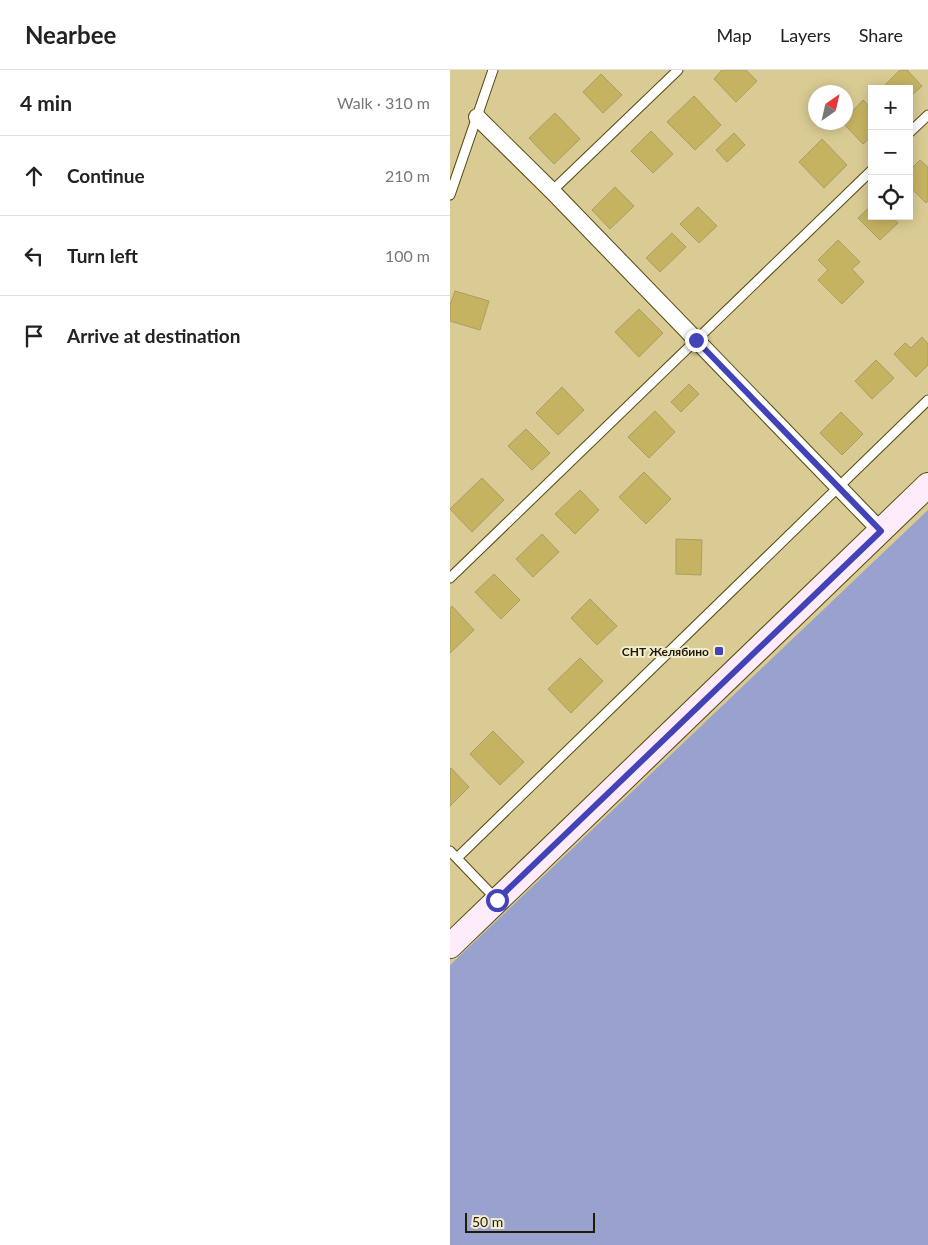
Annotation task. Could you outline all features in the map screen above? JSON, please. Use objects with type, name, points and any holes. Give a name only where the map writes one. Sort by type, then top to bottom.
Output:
[{"type":"street","points":[[477,117],[552,191],[881,531]]},
{"type":"street","points":[[450,946],[928,485]]},
{"type":"lane","points":[[450,195],[492,70]]},
{"type":"lane","points":[[552,191],[678,70]]},
{"type":"lane","points":[[912,130],[928,115]]},
{"type":"lane","points":[[450,578],[868,174]]},
{"type":"lane","points":[[457,858],[928,400]]},
{"type":"lane","points":[[450,851],[497,900]]},
{"type":"shaded area","points":[[928,510],[928,1245],[450,1245],[450,965]]},
{"type":"building","points":[[722,70],[746,70],[757,81],[736,102],[714,79]]},
{"type":"building","points":[[900,70],[907,70],[922,86],[913,94],[913,85],[885,85]]},
{"type":"building","points":[[601,74],[622,95],[603,113],[583,92]]},
{"type":"building","points":[[694,96],[721,125],[695,150],[667,122]]},
{"type":"building","points":[[863,100],[868,105],[868,140],[863,144],[850,130],[853,130],[853,111]]},
{"type":"building","points":[[555,113],[580,139],[554,164],[529,138]]},
{"type":"building","points":[[651,131],[673,154],[653,173],[631,151]]},
{"type":"building","points":[[734,133],[745,145],[727,162],[716,150]]},
{"type":"building","points":[[822,139],[847,165],[824,188],[799,162]]},
{"type":"building","points":[[920,160],[928,167],[928,201],[926,203],[913,190],[913,167]]},
{"type":"building","points":[[615,187],[634,206],[610,229],[592,210]]},
{"type":"building","points":[[698,207],[717,226],[699,243],[680,224]]},
{"type":"building","points":[[868,209],[868,220],[895,220],[898,223],[880,240],[858,218]]},
{"type":"building","points":[[672,233],[686,247],[660,272],[646,258]]},
{"type":"building","points":[[838,240],[860,262],[852,269],[864,282],[842,304],[818,280],[828,270],[818,260]]},
{"type":"building","points":[[455,291],[489,301],[480,330],[450,321],[450,305]]},
{"type":"building","points":[[639,309],[663,333],[639,357],[615,332]]},
{"type":"building","points":[[922,337],[928,344],[928,365],[916,377],[894,354],[905,343],[911,348]]},
{"type":"building","points":[[876,360],[894,378],[872,399],[855,381]]},
{"type":"building","points":[[689,384],[699,394],[681,412],[671,402]]},
{"type":"building","points":[[562,387],[584,410],[558,435],[536,413]]},
{"type":"building","points":[[655,411],[675,432],[649,458],[628,437]]},
{"type":"building","points":[[841,412],[863,434],[842,455],[820,433]]},
{"type":"building","points":[[526,429],[550,453],[532,470],[508,446]]},
{"type":"building","points":[[644,472],[671,499],[646,524],[619,497]]},
{"type":"building","points":[[482,478],[504,500],[472,532],[450,509]]},
{"type":"building","points":[[580,490],[599,510],[575,534],[555,514]]},
{"type":"building","points":[[542,534],[559,552],[533,577],[516,559]]},
{"type":"building","points":[[676,539],[702,540],[701,575],[676,574]]},
{"type":"building","points":[[494,574],[520,600],[501,619],[475,592]]},
{"type":"building","points":[[590,599],[617,626],[597,645],[571,618]]},
{"type":"building","points":[[452,606],[474,630],[450,653],[450,608]]},
{"type":"building","points":[[580,658],[603,681],[571,713],[548,689]]},
{"type":"building","points":[[493,731],[524,762],[500,785],[470,754]]},
{"type":"building","points":[[450,769],[469,787],[450,806]]},
{"type":"place","name":"СНТ Желябино","points":[[719,651]]},
{"type":"route","points":[[497,900],[881,531],[696,340]]}]
